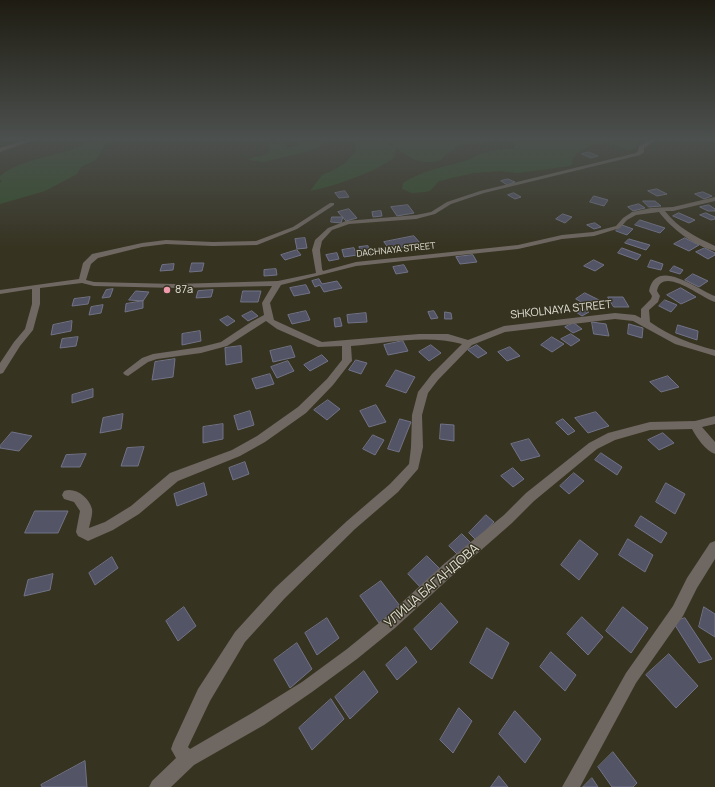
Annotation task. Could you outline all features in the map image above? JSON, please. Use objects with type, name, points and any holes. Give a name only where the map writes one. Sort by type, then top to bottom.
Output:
[{"type":"street","points":[[320,274],[318,270],[316,250],[319,240],[330,229],[348,222],[400,220],[433,213],[449,202],[482,192],[553,175]]},
{"type":"street","name":"DACHNAYA STREET","points":[[0,292],[82,281],[94,284],[175,286],[278,283],[356,264],[518,247],[562,237],[594,234],[618,227],[625,219],[634,213],[673,210],[715,199]]},
{"type":"street","points":[[82,281],[87,263],[95,256],[142,245],[166,242],[213,244],[257,243],[295,228],[332,204]]},
{"type":"street","points":[[661,210],[676,228],[715,250]]},
{"type":"street","points":[[715,299],[708,297],[673,278],[663,278],[654,286],[653,291],[656,296],[655,300],[645,309],[646,322],[659,333],[674,341],[715,353]]},
{"type":"street","points":[[188,759],[179,749],[204,695],[240,637],[280,594],[351,525],[394,488],[414,466],[417,447],[417,415],[423,392],[435,377],[469,343],[448,337],[419,337],[321,345],[270,321],[266,303],[278,283]]},
{"type":"street","points":[[0,371],[17,344],[29,330],[36,304],[36,286]]},
{"type":"street","name":"SHKOLNAYA STREET","points":[[469,343],[504,328],[615,316],[636,318],[646,322]]},
{"type":"street","points":[[128,373],[145,360],[156,356],[201,350],[224,344],[254,324],[268,317]]},
{"type":"street","points":[[68,495],[78,498],[86,510],[82,532],[88,535],[109,526],[135,510],[174,477],[236,453],[261,439],[302,410],[330,382],[348,361],[346,342]]},
{"type":"street","name":"УЛИЦА БАГАНДОВА","points":[[158,787],[188,759],[258,719],[307,687],[352,654],[390,623],[450,568],[508,519],[530,497],[593,446],[612,436],[650,426],[694,425],[715,420]]},
{"type":"street","points":[[694,425],[701,435],[715,449]]},
{"type":"street","points":[[571,787],[631,678],[678,611],[692,583],[715,547]]},
{"type":"green space","points":[[2,175],[76,175],[45,191],[0,204],[0,183],[2,181],[0,180],[0,176]]},
{"type":"green space","points":[[322,175],[362,175],[330,186],[310,191]]},
{"type":"green space","points":[[420,175],[466,175],[439,181],[430,191],[425,192],[412,193],[402,189],[403,183]]},
{"type":"building","points":[[508,179],[515,182],[507,185],[501,181]]},
{"type":"building","points":[[657,189],[667,194],[657,196],[648,191]]},
{"type":"building","points":[[345,191],[349,197],[339,198],[335,193]]},
{"type":"building","points":[[703,192],[712,196],[704,199],[695,194]]},
{"type":"building","points":[[514,193],[521,197],[515,199],[508,195]]},
{"type":"building","points":[[594,196],[608,200],[604,206],[590,202]]},
{"type":"building","points":[[643,201],[655,201],[661,206],[649,207]]},
{"type":"building","points":[[639,204],[645,208],[633,211],[628,207]]},
{"type":"building","points":[[408,205],[414,213],[397,216],[391,207]]},
{"type":"building","points":[[709,205],[715,209],[715,211],[708,211],[700,207]]},
{"type":"building","points":[[349,209],[357,218],[346,221],[338,212]]},
{"type":"building","points":[[381,211],[382,216],[373,217],[372,212]]},
{"type":"building","points":[[679,213],[695,220],[689,223],[673,216]]},
{"type":"building","points":[[706,213],[715,217],[715,219],[711,220],[700,215]]},
{"type":"building","points":[[563,214],[572,217],[565,223],[556,219]]},
{"type":"building","points":[[332,217],[343,217],[341,223],[331,222]]},
{"type":"building","points":[[640,220],[665,228],[660,233],[635,225]]},
{"type":"building","points":[[595,223],[601,227],[594,229],[587,225]]},
{"type":"building","points":[[622,225],[633,229],[627,235],[616,231]]},
{"type":"building","points":[[414,236],[421,244],[390,250],[384,242]]},
{"type":"building","points":[[305,238],[307,248],[297,249],[295,239]]},
{"type":"building","points":[[685,238],[699,245],[689,251],[674,244]]},
{"type":"building","points":[[629,239],[650,245],[646,250],[625,243]]},
{"type":"building","points":[[368,246],[371,254],[362,255],[359,247]]},
{"type":"building","points":[[354,248],[357,255],[344,257],[342,250]]},
{"type":"building","points":[[622,248],[641,255],[637,260],[618,253]]},
{"type":"building","points":[[705,248],[715,253],[715,255],[708,259],[696,252]]},
{"type":"building","points":[[297,250],[301,255],[285,260],[281,255]]},
{"type":"building","points":[[337,253],[339,259],[329,261],[326,255]]},
{"type":"building","points":[[473,255],[477,262],[460,264],[456,257]]},
{"type":"building","points":[[594,260],[604,265],[595,271],[584,266]]},
{"type":"building","points":[[651,260],[663,264],[661,270],[648,267]]},
{"type":"building","points":[[192,263],[204,263],[202,271],[190,272]]},
{"type":"building","points":[[174,264],[173,270],[160,271],[162,265]]},
{"type":"building","points":[[404,265],[408,272],[396,274],[393,267]]},
{"type":"building","points":[[674,266],[683,270],[680,274],[670,271]]},
{"type":"building","points":[[276,269],[277,275],[264,276],[264,270]]},
{"type":"building","points":[[693,274],[708,281],[699,287],[685,280]]},
{"type":"building","points":[[319,279],[322,284],[337,281],[342,288],[324,292],[320,285],[315,287],[312,281]]},
{"type":"building","points":[[306,285],[310,293],[294,296],[290,288]]},
{"type":"building","points":[[681,288],[696,297],[681,304],[667,295]]},
{"type":"building","points":[[113,289],[110,297],[102,298],[106,290]]},
{"type":"building","points":[[213,290],[211,297],[196,298],[198,291]]},
{"type":"building","points":[[136,291],[149,292],[143,301],[129,300]]},
{"type":"building","points":[[243,291],[261,291],[258,302],[241,302]]},
{"type":"building","points":[[585,293],[601,301],[592,308],[576,299]]},
{"type":"building","points":[[90,297],[88,304],[72,306],[74,299]]},
{"type":"building","points":[[608,297],[623,297],[629,307],[614,307]]},
{"type":"building","points":[[665,300],[677,305],[671,312],[659,306]]},
{"type":"building","points":[[143,301],[143,308],[125,312],[126,304]]},
{"type":"building","points":[[103,305],[101,313],[89,315],[91,307]]},
{"type":"building","points":[[582,308],[589,312],[582,316],[576,312]]},
{"type":"building","points":[[252,311],[258,316],[248,321],[242,316]]},
{"type":"building","points":[[306,311],[310,320],[292,324],[288,315]]},
{"type":"building","points":[[434,311],[438,318],[431,319],[428,312]]},
{"type":"building","points":[[445,312],[451,313],[452,319],[445,319]]},
{"type":"building","points":[[366,313],[367,322],[348,323],[347,315]]},
{"type":"building","points":[[228,316],[235,321],[227,326],[220,320]]},
{"type":"building","points":[[340,318],[342,326],[335,327],[334,319]]},
{"type":"building","points":[[72,321],[71,331],[51,335],[53,325]]},
{"type":"building","points":[[592,322],[606,324],[609,336],[594,334]]},
{"type":"building","points":[[574,323],[582,329],[573,333],[565,327]]},
{"type":"building","points":[[629,324],[643,328],[642,338],[628,334]]},
{"type":"building","points":[[678,325],[698,331],[697,340],[676,333]]},
{"type":"building","points":[[200,331],[201,341],[182,345],[182,334]]},
{"type":"building","points":[[571,334],[580,340],[571,346],[561,339]]},
{"type":"building","points":[[78,337],[76,346],[60,348],[62,339]]},
{"type":"building","points":[[552,337],[564,344],[552,352],[541,345]]},
{"type":"building","points":[[403,341],[408,351],[388,355],[384,345]]},
{"type":"building","points":[[431,345],[441,353],[429,361],[419,352]]},
{"type":"building","points":[[477,345],[487,353],[478,358],[468,350]]},
{"type":"building","points":[[241,346],[242,362],[226,365],[225,348]]},
{"type":"building","points":[[291,346],[295,357],[273,362],[270,351]]},
{"type":"building","points":[[510,347],[520,356],[507,361],[498,352]]},
{"type":"building","points":[[322,355],[328,361],[310,371],[304,365]]},
{"type":"building","points":[[175,359],[173,377],[152,380],[155,362]]},
{"type":"building","points":[[356,360],[367,363],[361,374],[349,370]]},
{"type":"building","points":[[288,361],[294,371],[277,378],[271,367]]},
{"type":"building","points":[[396,370],[415,377],[406,393],[386,386]]},
{"type":"building","points":[[270,374],[274,384],[256,389],[252,379]]},
{"type":"building","points":[[668,376],[679,387],[661,392],[650,382]]},
{"type":"building","points":[[93,389],[93,397],[72,403],[72,395]]},
{"type":"building","points":[[328,400],[340,409],[327,420],[314,410]]},
{"type":"building","points":[[376,405],[386,422],[369,427],[360,411]]},
{"type":"building","points":[[250,411],[254,425],[238,430],[234,416]]},
{"type":"building","points":[[596,412],[609,426],[588,433],[575,418]]},
{"type":"building","points":[[123,414],[121,429],[100,433],[103,418]]},
{"type":"building","points":[[400,419],[411,422],[399,452],[388,449]]},
{"type":"building","points":[[563,419],[575,431],[568,435],[556,423]]},
{"type":"building","points":[[223,424],[223,439],[203,443],[203,427]]},
{"type":"building","points":[[441,424],[454,425],[454,441],[440,439]]},
{"type":"building","points":[[12,432],[32,436],[19,451],[0,448]]},
{"type":"building","points":[[663,433],[674,443],[659,450],[648,440]]},
{"type":"building","points":[[373,435],[384,440],[375,455],[363,449]]},
{"type":"building","points":[[529,439],[540,456],[521,461],[511,444]]},
{"type":"building","points":[[144,447],[138,466],[121,466],[127,448]]},
{"type":"building","points":[[601,453],[622,467],[617,475],[595,460]]},
{"type":"building","points":[[86,454],[80,467],[61,467],[66,455]]},
{"type":"building","points":[[245,462],[249,474],[233,480],[229,468]]},
{"type":"building","points":[[513,468],[524,479],[513,487],[501,476]]},
{"type":"building","points":[[574,473],[584,481],[569,494],[560,486]]},
{"type":"building","points":[[204,483],[207,495],[177,506],[174,494]]},
{"type":"building","points":[[666,483],[685,494],[675,514],[656,502]]},
{"type":"building","points":[[35,511],[68,511],[58,533],[25,533]]},
{"type":"building","points":[[486,515],[494,522],[477,541],[469,533]]},
{"type":"building","points":[[641,516],[667,533],[661,543],[635,526]]},
{"type":"building","points":[[462,534],[472,544],[459,556],[449,546]]},
{"type":"building","points":[[628,539],[653,555],[645,572],[619,555]]},
{"type":"building","points":[[580,540],[598,554],[579,580],[561,565]]},
{"type":"building","points":[[427,556],[440,569],[421,588],[408,574]]},
{"type":"building","points":[[112,557],[118,568],[95,585],[89,573]]},
{"type":"building","points":[[53,574],[50,590],[24,596],[28,580]]},
{"type":"building","points":[[381,581],[400,606],[379,623],[360,596]]},
{"type":"building","points":[[441,603],[458,622],[431,650],[414,629]]},
{"type":"building","points":[[184,607],[196,626],[178,641],[166,621]]},
{"type":"building","points":[[623,607],[648,628],[631,653],[606,631]]},
{"type":"building","points":[[704,607],[715,614],[715,637],[699,627]]},
{"type":"building","points":[[582,617],[603,637],[588,655],[567,634]]},
{"type":"building","points":[[327,618],[339,638],[317,655],[305,633]]},
{"type":"building","points":[[685,618],[712,659],[699,663],[673,622]]},
{"type":"building","points":[[487,628],[509,643],[492,679],[470,663]]},
{"type":"building","points":[[297,643],[312,669],[290,688],[274,660]]},
{"type":"building","points":[[406,647],[417,662],[397,680],[386,665]]},
{"type":"building","points":[[551,652],[576,675],[565,691],[540,667]]},
{"type":"building","points":[[669,654],[698,686],[676,708],[646,675]]},
{"type":"building","points":[[364,671],[378,692],[350,719],[335,697]]},
{"type":"building","points":[[331,699],[344,719],[312,750],[299,728]]},
{"type":"building","points":[[459,708],[472,721],[453,753],[440,740]]},
{"type":"building","points":[[515,711],[541,739],[525,763],[499,734]]},
{"type":"building","points":[[613,752],[637,783],[633,787],[612,787],[598,767]]},
{"type":"building","points":[[85,761],[87,787],[42,787],[41,785]]},
{"type":"building","points":[[499,776],[508,787],[491,787]]},
{"type":"building","points":[[592,778],[598,787],[583,787]]},
{"type":"place","name":"87а","points":[[167,290]]}]
